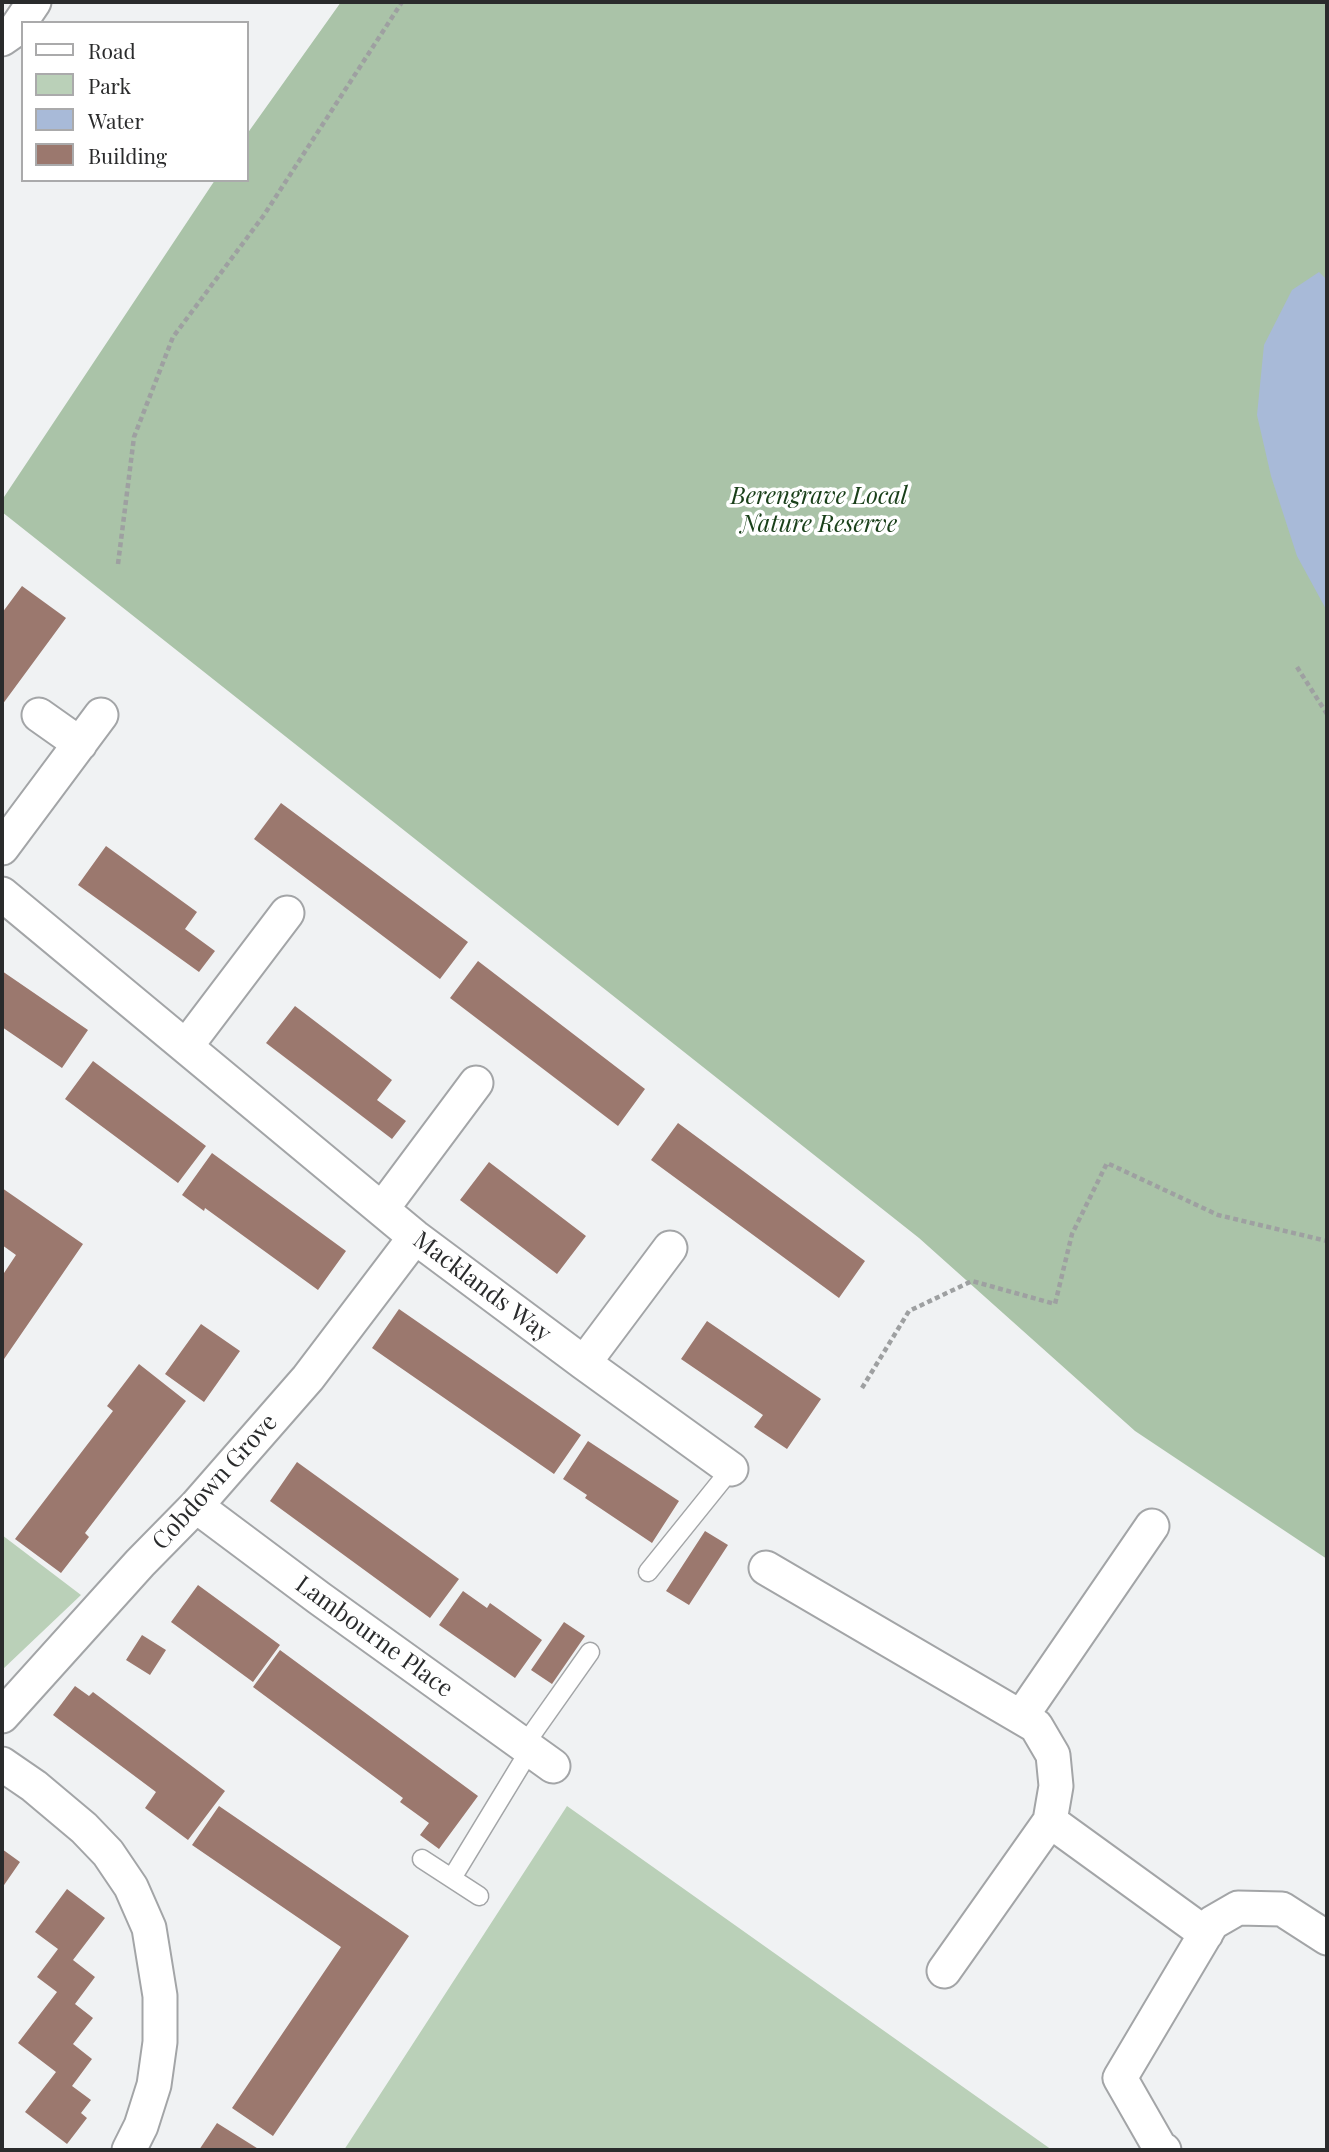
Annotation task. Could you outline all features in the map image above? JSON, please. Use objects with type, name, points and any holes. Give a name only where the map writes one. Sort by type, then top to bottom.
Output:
[{"type":"street","points":[[21,21],[34,2]]},
{"type":"street","points":[[2,39],[15,30],[21,21]]},
{"type":"street","points":[[39,715],[80,744]]},
{"type":"street","points":[[2,848],[101,715]]},
{"type":"street","name":"Macklands Way","points":[[2,894],[415,1237],[731,1469]]},
{"type":"street","points":[[187,1045],[288,914]]},
{"type":"street","points":[[382,1209],[476,1083]]},
{"type":"street","name":"Cobdown Grove","points":[[2,1716],[131,1573],[196,1506],[308,1378],[415,1237]]},
{"type":"street","points":[[584,1363],[670,1248]]},
{"type":"street","name":"Lambourne Place","points":[[196,1506],[319,1598],[536,1753]]},
{"type":"street","points":[[1021,1717],[1152,1526]]},
{"type":"street","points":[[766,1568],[1036,1726],[1053,1755],[1056,1786],[1050,1821],[944,1971]]},
{"type":"street","points":[[2,1764],[34,1786],[84,1828],[107,1853],[131,1887],[149,1928],[160,1996],[160,2042],[154,2085],[142,2126],[129,2150]]},
{"type":"street","points":[[1050,1821],[1206,1934]]},
{"type":"street","points":[[1164,2150],[1160,2148],[1120,2078],[1212,1923],[1238,1908],[1282,1909],[1327,1938]]},
{"type":"lane","points":[[648,1572],[731,1469]]},
{"type":"lane","points":[[452,1878],[536,1753],[590,1652]]},
{"type":"lane","points":[[422,1858],[478,1896]]},
{"type":"path","points":[[118,564],[134,437],[173,337],[264,215],[402,2]]},
{"type":"path","points":[[1297,667],[1327,714]]},
{"type":"path","points":[[862,1388],[909,1311],[972,1281],[1055,1304],[1072,1234],[1107,1163],[1218,1215],[1327,1241]]},
{"type":"green space","name":"Berengrave Local Nature Reserve","points":[[341,2],[1327,2],[1327,1559],[1135,1431],[919,1238],[2,512],[2,500],[214,182],[248,182],[248,133]]},
{"type":"green space","points":[[2,1535],[81,1595],[2,1670]]},
{"type":"green space","points":[[567,1806],[1052,2150],[344,2150]]},
{"type":"water","points":[[1319,272],[1327,280],[1327,611],[1297,556],[1271,476],[1257,415],[1264,345],[1292,290]]},
{"type":"building","points":[[22,586],[66,618],[2,705],[2,613]]},
{"type":"building","points":[[281,803],[468,942],[440,979],[254,839]]},
{"type":"building","points":[[106,846],[197,912],[185,929],[215,951],[199,972],[78,885]]},
{"type":"building","points":[[478,961],[645,1089],[618,1126],[450,998]]},
{"type":"building","points":[[2,971],[88,1030],[62,1068],[2,1027]]},
{"type":"building","points":[[295,1006],[392,1080],[377,1100],[406,1121],[392,1139],[266,1043]]},
{"type":"building","points":[[93,1061],[206,1146],[178,1183],[65,1099]]},
{"type":"building","points":[[678,1123],[865,1261],[839,1298],[651,1160]]},
{"type":"building","points":[[212,1153],[346,1251],[318,1290],[205,1208],[204,1211],[182,1195]]},
{"type":"building","points":[[489,1162],[586,1236],[557,1274],[460,1200]]},
{"type":"building","points":[[2,1188],[83,1244],[2,1362],[2,1276],[16,1255],[2,1245]]},
{"type":"building","points":[[399,1309],[581,1435],[554,1474],[372,1348]]},
{"type":"building","points":[[707,1321],[821,1399],[787,1449],[754,1427],[763,1415],[681,1359]]},
{"type":"building","points":[[201,1324],[240,1351],[204,1402],[165,1374]]},
{"type":"building","points":[[139,1364],[186,1401],[85,1533],[89,1537],[61,1573],[15,1539],[113,1411],[107,1406]]},
{"type":"building","points":[[588,1441],[679,1501],[652,1543],[585,1498],[587,1495],[563,1479]]},
{"type":"building","points":[[297,1462],[459,1579],[430,1618],[270,1501]]},
{"type":"building","points":[[705,1531],[728,1545],[689,1605],[666,1591]]},
{"type":"building","points":[[198,1585],[280,1645],[253,1682],[171,1622]]},
{"type":"building","points":[[463,1591],[487,1608],[490,1603],[542,1640],[515,1678],[439,1625]]},
{"type":"building","points":[[564,1622],[585,1636],[552,1684],[531,1670]]},
{"type":"building","points":[[142,1635],[166,1650],[150,1675],[126,1660]]},
{"type":"building","points":[[280,1650],[478,1796],[439,1849],[420,1835],[429,1823],[400,1802],[403,1798],[253,1687]]},
{"type":"building","points":[[75,1686],[89,1696],[93,1692],[225,1791],[188,1840],[145,1808],[156,1792],[53,1715]]},
{"type":"building","points":[[219,1806],[409,1936],[273,2136],[232,2108],[341,1947],[192,1845]]},
{"type":"building","points":[[2,1849],[20,1862],[2,1888]]},
{"type":"building","points":[[67,1889],[105,1918],[73,1960],[95,1977],[75,2004],[93,2018],[73,2044],[92,2059],[72,2086],[91,2100],[81,2113],[87,2118],[67,2144],[25,2112],[56,2072],[18,2043],[57,1992],[37,1977],[58,1949],[35,1932]]},
{"type":"building","points":[[217,2123],[260,2150],[199,2150]]}]
